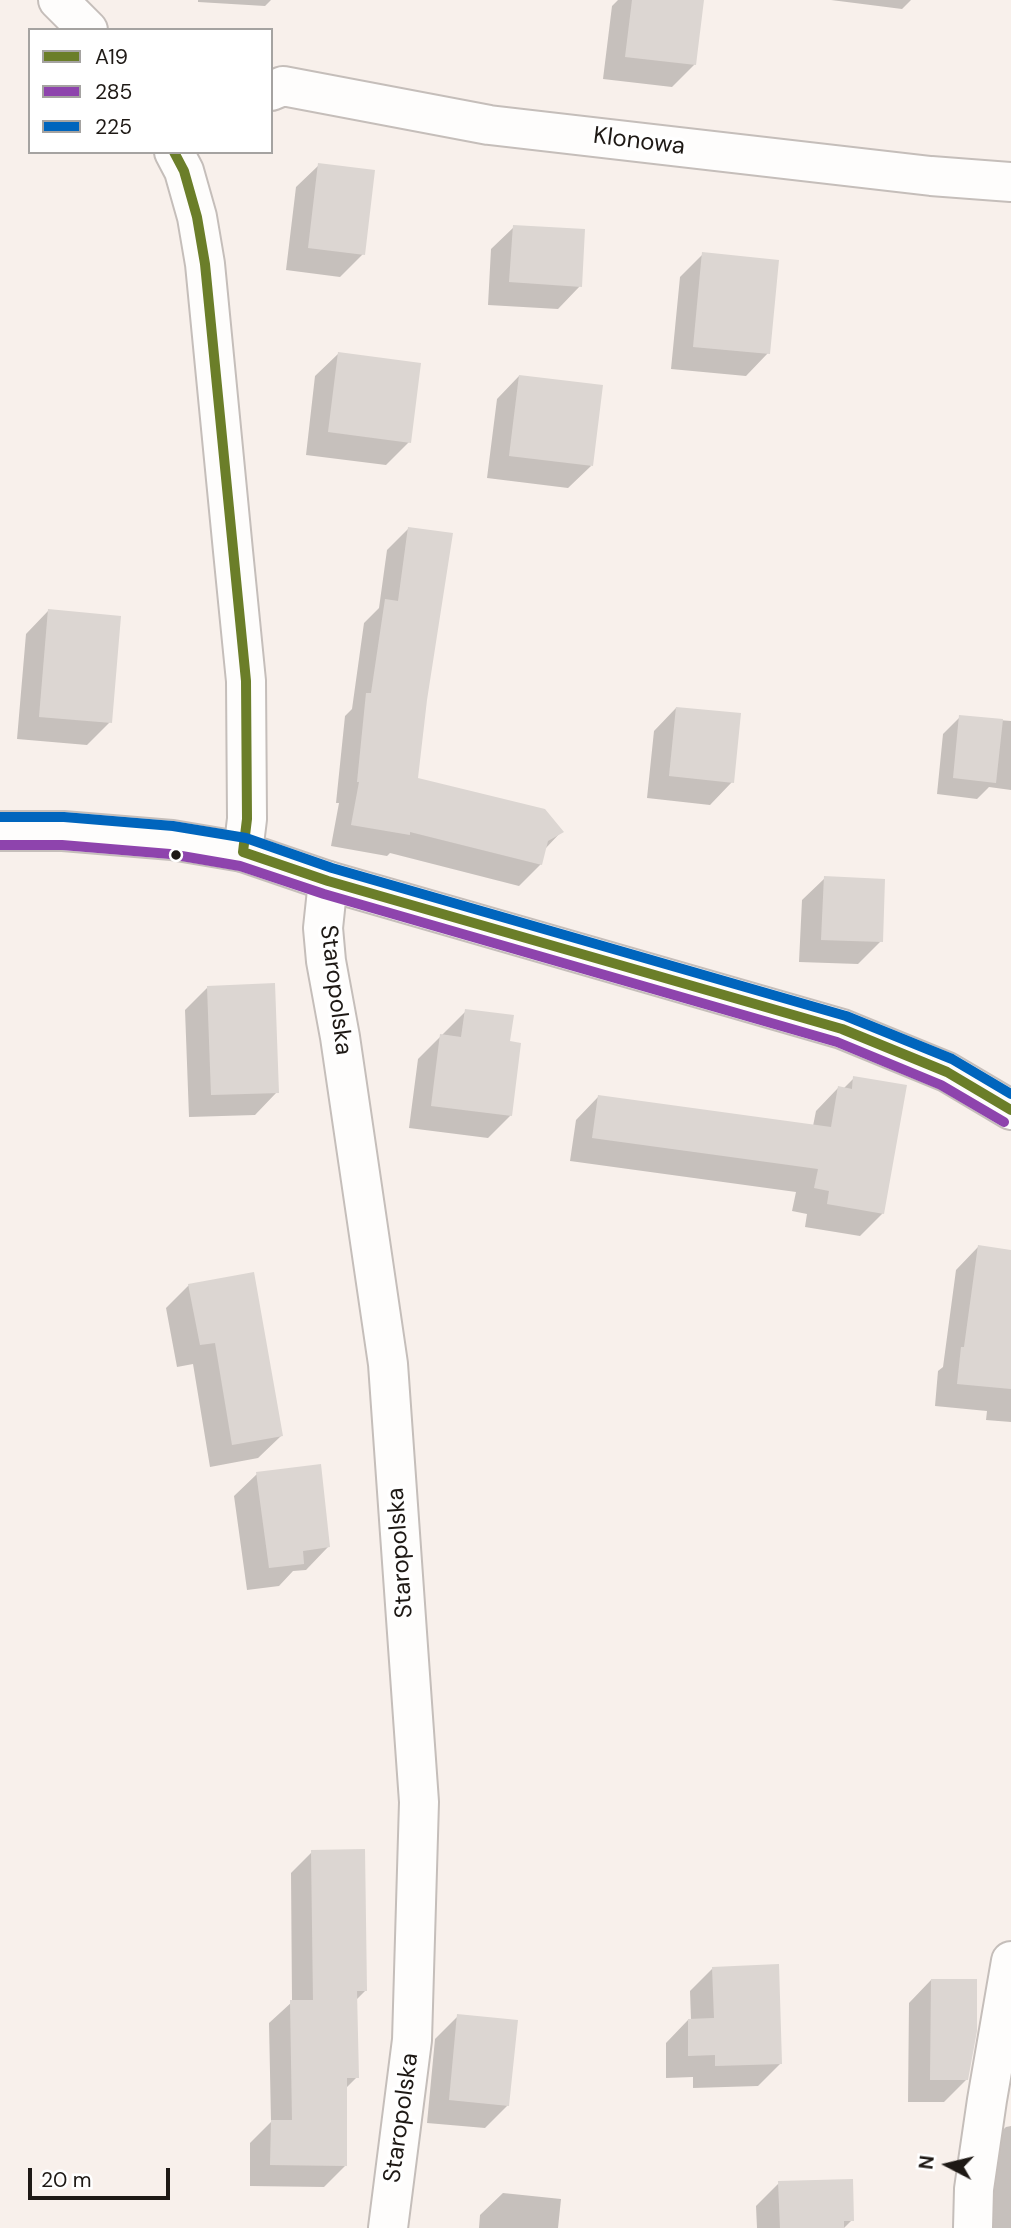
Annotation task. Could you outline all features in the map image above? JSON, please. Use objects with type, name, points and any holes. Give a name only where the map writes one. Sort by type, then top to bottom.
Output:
[{"type":"street","points":[[58,0],[86,28]]},
{"type":"street","name":"Klonowa","points":[[273,90],[283,86],[503,126],[918,174],[1011,182]]},
{"type":"street","points":[[175,154],[191,194],[205,264],[241,629],[246,694],[247,820],[243,852]]},
{"type":"street","points":[[0,831],[63,831],[172,840],[243,852],[328,881],[842,1029],[947,1072],[1011,1110]]},
{"type":"street","name":"Staropolska","points":[[328,881],[323,928],[326,961],[342,1051],[388,1364],[419,1802],[412,2040],[387,2228]]},
{"type":"street","points":[[973,2228],[974,2189],[983,2125],[1011,1961]]},
{"type":"building","points":[[632,0],[704,0],[696,65],[625,57]]},
{"type":"building","points":[[318,163],[375,170],[365,255],[308,248]]},
{"type":"building","points":[[513,225],[585,229],[582,287],[509,282]]},
{"type":"building","points":[[702,252],[779,260],[770,354],[693,347]]},
{"type":"building","points":[[338,352],[421,363],[411,443],[328,432]]},
{"type":"building","points":[[519,375],[603,385],[593,466],[509,456]]},
{"type":"building","points":[[408,527],[453,533],[427,700],[418,778],[545,809],[564,832],[548,841],[542,865],[410,832],[410,835],[351,825],[359,782],[366,693],[371,693],[385,599],[398,601]]},
{"type":"building","points":[[48,609],[121,616],[112,723],[39,717]]},
{"type":"building","points":[[676,707],[741,713],[734,783],[669,776]]},
{"type":"building","points":[[959,715],[1003,719],[996,783],[953,778]]},
{"type":"building","points":[[824,876],[885,879],[883,942],[821,940]]},
{"type":"building","points":[[275,983],[279,1093],[211,1095],[207,986]]},
{"type":"building","points":[[465,1009],[514,1015],[510,1041],[521,1043],[512,1116],[431,1106],[440,1034],[461,1037]]},
{"type":"building","points":[[853,1076],[907,1085],[884,1214],[827,1204],[829,1191],[814,1188],[818,1169],[592,1138],[598,1095],[831,1127],[838,1086],[852,1089]]},
{"type":"building","points":[[978,1245],[1011,1250],[1011,1389],[957,1384]]},
{"type":"building","points":[[254,1272],[283,1436],[232,1445],[215,1343],[200,1345],[188,1284]]},
{"type":"building","points":[[321,1464],[330,1547],[303,1551],[304,1564],[269,1568],[256,1472]]},
{"type":"building","points":[[365,1849],[367,1991],[357,1991],[359,2078],[347,2078],[347,2166],[270,2165],[271,2120],[292,2120],[290,2000],[313,2000],[311,1850]]},
{"type":"building","points":[[779,1964],[782,2064],[715,2066],[715,2055],[688,2056],[688,2019],[714,2018],[712,1967]]},
{"type":"building","points":[[931,1979],[977,1979],[977,2031],[968,2080],[930,2080]]},
{"type":"building","points":[[457,2014],[518,2020],[509,2106],[449,2100]]},
{"type":"building","points":[[853,2179],[854,2221],[844,2221],[844,2228],[780,2228],[778,2181]]},
{"type":"transit line","name":"A19","points":[[175,154],[184,171],[197,217],[205,264],[246,681],[247,819],[243,852]]},
{"type":"transit line","name":"225","points":[[0,817],[64,817],[173,826],[246,838],[332,868],[846,1016],[952,1059],[1011,1094]]},
{"type":"transit line","name":"285","points":[[0,845],[62,845],[170,854],[240,866],[324,894],[837,1042],[941,1085],[1004,1122]]},
{"type":"transit line","name":"A19","points":[[243,852],[328,881],[842,1029],[947,1072],[1011,1110]]}]
